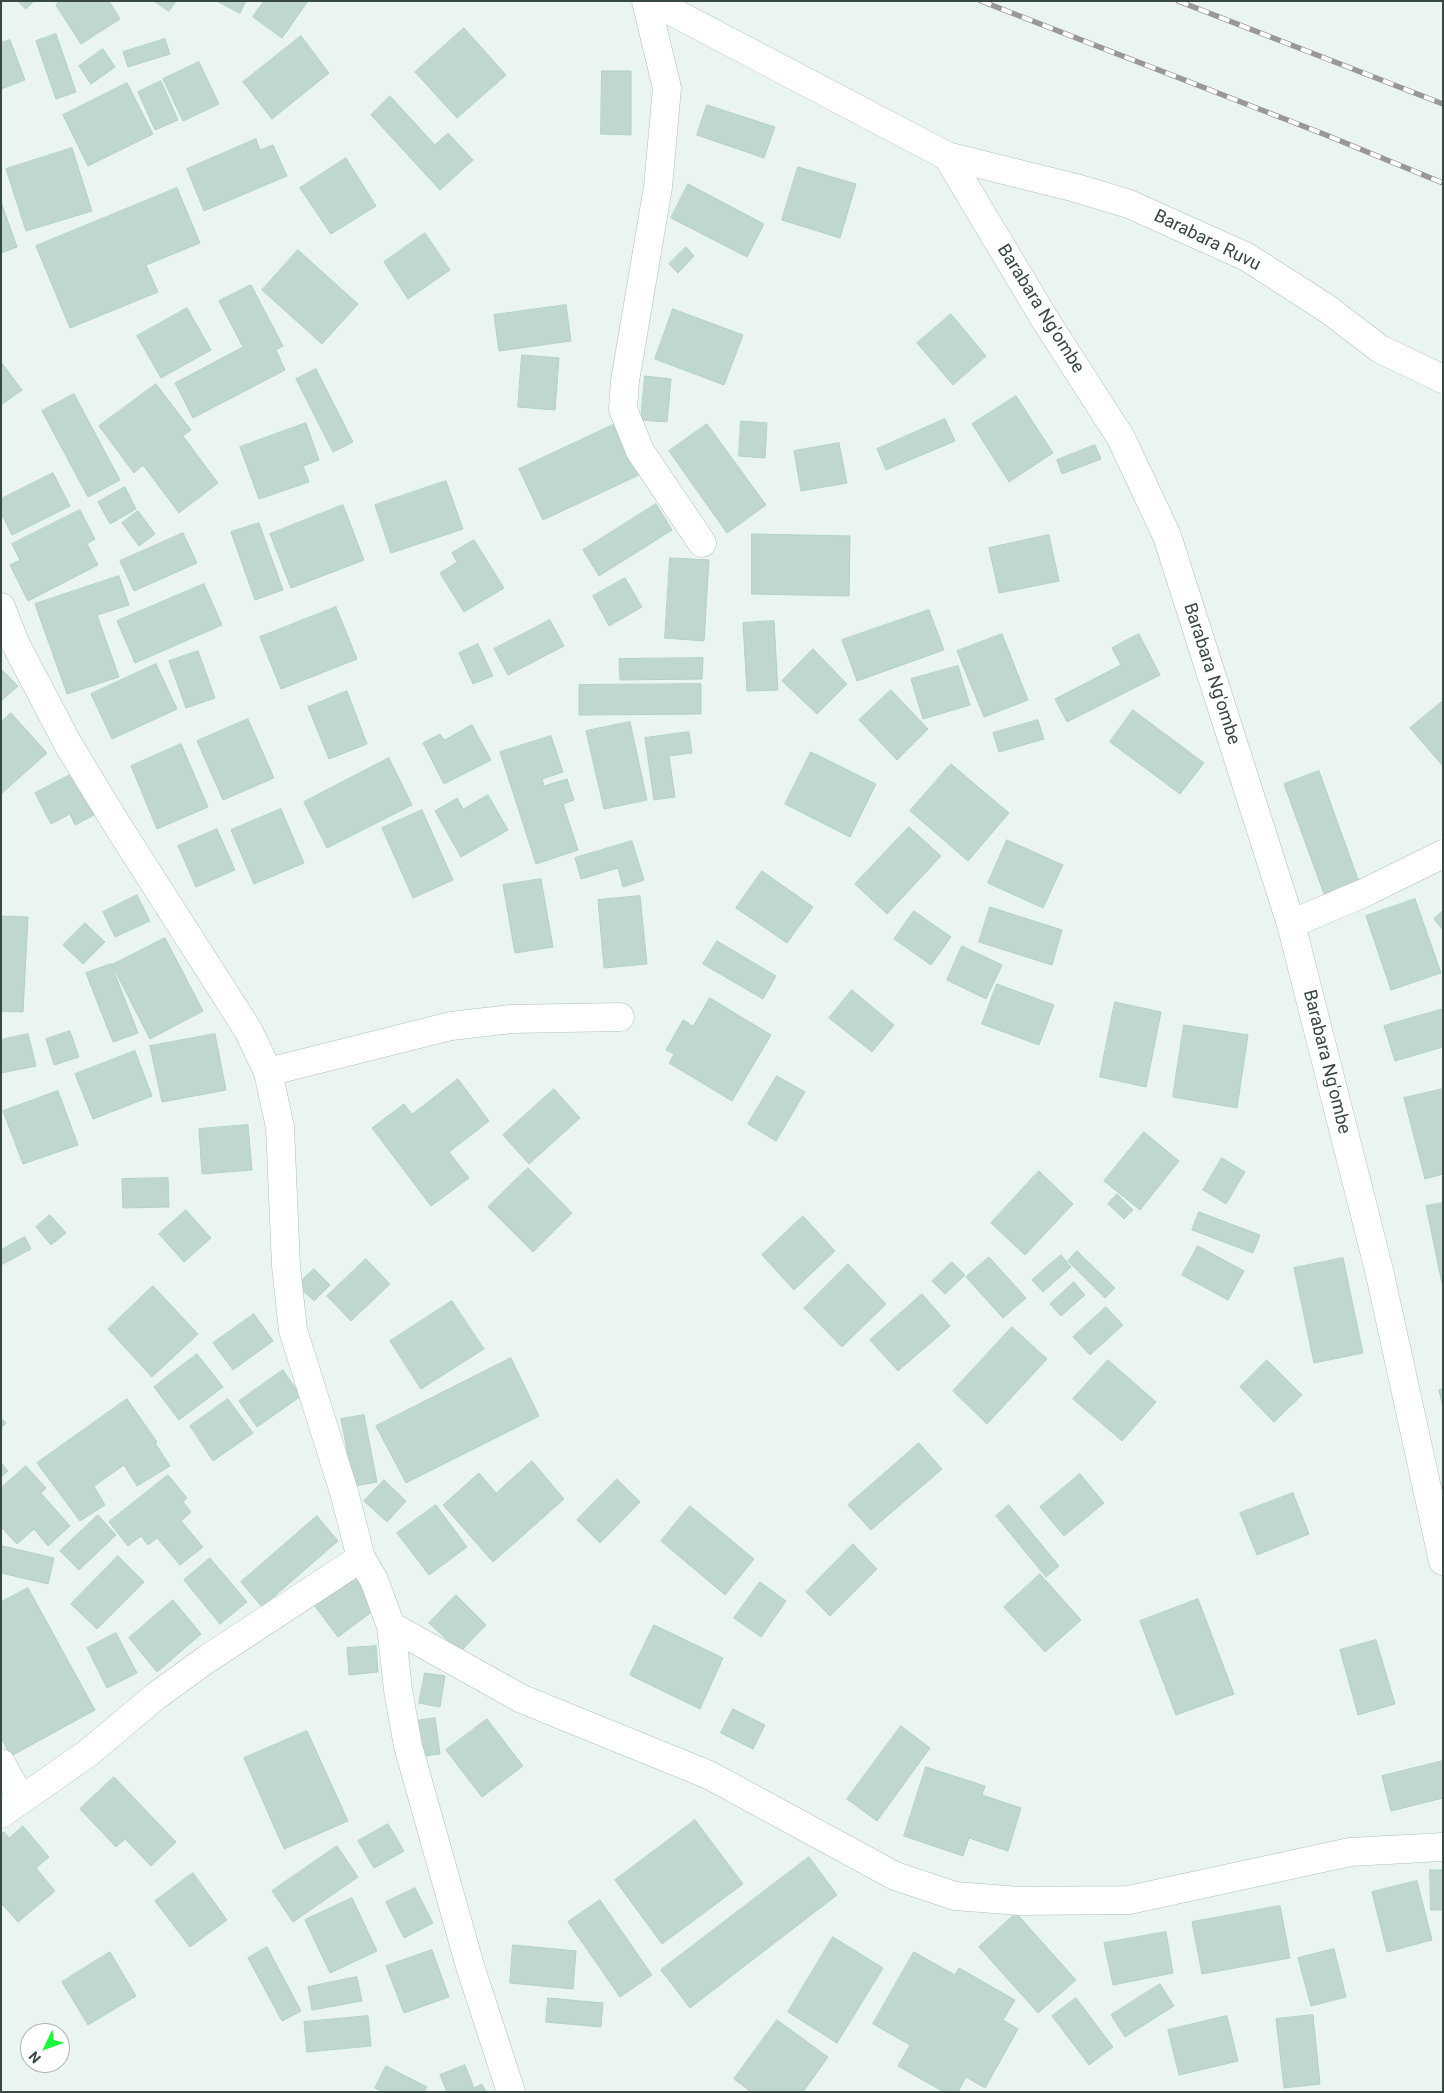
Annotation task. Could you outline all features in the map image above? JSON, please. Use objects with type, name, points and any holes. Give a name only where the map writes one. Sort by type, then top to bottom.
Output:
[{"type":"street","points":[[646,1],[667,88],[658,188],[625,381],[623,409],[640,451],[702,543]]},
{"type":"street","points":[[652,1],[947,156]]},
{"type":"street","name":"Barabara Ruvu","points":[[947,156],[1076,188],[1128,204],[1247,257],[1329,310],[1380,349],[1443,379]]},
{"type":"street","name":"Barabara Ng'ombe","points":[[947,156],[1044,318],[1121,438],[1167,536],[1291,924],[1379,1270],[1443,1561]]},
{"type":"street","points":[[1,607],[15,643],[68,744],[114,820],[248,1030],[268,1072],[280,1126],[286,1266],[293,1330],[344,1492],[361,1558],[374,1580],[391,1626],[398,1690],[408,1746],[470,1966],[511,2092]]},
{"type":"street","points":[[1291,924],[1364,894],[1443,854]]},
{"type":"street","points":[[268,1072],[451,1026],[510,1019],[620,1017]]},
{"type":"street","points":[[1,1763],[11,1806],[88,1753],[156,1696],[207,1659],[361,1558]]},
{"type":"street","points":[[391,1626],[522,1699],[709,1774],[895,1876],[955,1896],[1020,1901],[1129,1900],[1350,1852],[1443,1847]]},
{"type":"building","points":[[18,1],[34,1],[26,9]]},
{"type":"building","points":[[61,1],[109,1],[120,19],[81,44],[56,5]]},
{"type":"building","points":[[154,1],[176,1],[169,11]]},
{"type":"building","points":[[217,1],[246,1],[240,13]]},
{"type":"building","points":[[264,1],[308,1],[282,38],[253,17]]},
{"type":"building","points":[[464,28],[506,75],[457,118],[415,72]]},
{"type":"building","points":[[56,34],[76,92],[56,99],[36,41]]},
{"type":"building","points":[[301,36],[329,73],[272,119],[243,82]]},
{"type":"building","points":[[165,39],[170,54],[128,67],[123,52]]},
{"type":"building","points":[[10,40],[25,80],[1,89],[1,43]]},
{"type":"building","points":[[103,49],[115,67],[91,84],[79,66]]},
{"type":"building","points":[[199,62],[219,104],[183,121],[163,79]]},
{"type":"building","points":[[602,71],[631,71],[631,135],[601,134]]},
{"type":"building","points":[[161,81],[178,120],[155,130],[138,92]]},
{"type":"building","points":[[127,83],[153,134],[88,166],[63,115]]},
{"type":"building","points":[[390,96],[435,145],[448,133],[473,160],[440,190],[371,115]]},
{"type":"building","points":[[707,105],[775,127],[764,158],[697,135]]},
{"type":"building","points":[[256,139],[260,150],[273,145],[287,176],[204,211],[187,169]]},
{"type":"building","points":[[72,148],[92,211],[26,231],[6,169]]},
{"type":"building","points":[[346,158],[376,206],[331,234],[300,188]]},
{"type":"building","points":[[798,167],[856,184],[840,238],[782,220]]},
{"type":"building","points":[[688,184],[764,224],[747,257],[671,218]]},
{"type":"building","points":[[177,188],[200,243],[146,265],[158,292],[70,328],[36,246]]},
{"type":"building","points":[[1,202],[17,247],[1,253]]},
{"type":"building","points":[[425,233],[450,270],[408,299],[384,262]]},
{"type":"building","points":[[686,247],[694,256],[678,273],[669,264]]},
{"type":"building","points":[[298,250],[358,304],[322,344],[262,290]]},
{"type":"building","points":[[251,285],[283,346],[276,350],[285,370],[193,418],[175,383],[243,347],[219,301]]},
{"type":"building","points":[[566,305],[571,341],[499,351],[494,315]]},
{"type":"building","points":[[187,308],[211,350],[161,378],[137,336]]},
{"type":"building","points":[[673,309],[743,335],[724,385],[655,359]]},
{"type":"building","points":[[951,314],[986,356],[953,385],[917,343]]},
{"type":"building","points":[[522,355],[559,358],[555,410],[518,407]]},
{"type":"building","points":[[1,362],[22,390],[1,405]]},
{"type":"building","points":[[316,369],[353,442],[333,452],[296,379]]},
{"type":"building","points":[[645,376],[671,379],[667,422],[641,420]]},
{"type":"building","points":[[156,384],[191,430],[183,436],[218,483],[179,513],[143,465],[134,473],[99,426]]},
{"type":"building","points":[[74,394],[120,480],[88,497],[42,411]]},
{"type":"building","points":[[1016,396],[1053,453],[1009,482],[972,424]]},
{"type":"building","points":[[945,419],[955,441],[886,470],[877,449]]},
{"type":"building","points":[[741,421],[767,423],[765,458],[739,456]]},
{"type":"building","points":[[306,423],[319,460],[303,466],[309,482],[259,499],[240,447]]},
{"type":"building","points":[[615,424],[639,475],[543,520],[519,469]]},
{"type":"building","points":[[707,424],[766,505],[727,533],[669,451]]},
{"type":"building","points":[[839,443],[847,483],[801,491],[794,451]]},
{"type":"building","points":[[1095,445],[1101,459],[1062,474],[1057,460]]},
{"type":"building","points":[[53,473],[70,506],[12,535],[1,513],[1,499]]},
{"type":"building","points":[[446,481],[463,529],[391,553],[375,505]]},
{"type":"building","points":[[125,487],[136,509],[110,524],[98,502]]},
{"type":"building","points":[[656,504],[672,530],[599,576],[583,550]]},
{"type":"building","points":[[343,505],[364,560],[291,588],[270,534]]},
{"type":"building","points":[[80,510],[95,539],[87,544],[98,565],[28,601],[10,565],[20,560],[12,544]]},
{"type":"building","points":[[138,511],[155,534],[139,546],[122,523]]},
{"type":"building","points":[[259,523],[283,590],[255,600],[231,532]]},
{"type":"building","points":[[183,533],[197,563],[134,591],[120,561]]},
{"type":"building","points":[[752,534],[850,536],[849,596],[752,594]]},
{"type":"building","points":[[1049,535],[1059,581],[999,593],[989,548]]},
{"type":"building","points":[[474,540],[504,588],[464,612],[440,573],[457,562],[452,553]]},
{"type":"building","points":[[670,558],[709,560],[704,641],[665,638]]},
{"type":"building","points":[[119,576],[129,605],[97,615],[119,677],[67,694],[35,604]]},
{"type":"building","points":[[625,578],[642,607],[609,626],[593,596]]},
{"type":"building","points":[[204,584],[222,625],[135,663],[117,621]]},
{"type":"building","points":[[336,607],[357,659],[281,689],[260,637]]},
{"type":"building","points":[[929,610],[944,650],[857,681],[842,640]]},
{"type":"building","points":[[550,620],[564,646],[508,675],[494,649]]},
{"type":"building","points":[[774,621],[778,690],[747,691],[743,623]]},
{"type":"building","points":[[1002,634],[1028,700],[984,717],[957,651]]},
{"type":"building","points":[[1139,634],[1160,675],[1067,722],[1055,699],[1121,665],[1112,648]]},
{"type":"building","points":[[478,644],[493,676],[473,684],[459,653]]},
{"type":"building","points":[[813,649],[847,684],[817,714],[782,681]]},
{"type":"building","points":[[198,651],[215,698],[186,708],[169,661]]},
{"type":"building","points":[[703,658],[702,679],[620,680],[619,659]]},
{"type":"building","points":[[156,664],[177,709],[112,739],[91,694]]},
{"type":"building","points":[[958,666],[970,705],[923,719],[911,679]]},
{"type":"building","points":[[1,669],[18,686],[1,701]]},
{"type":"building","points":[[701,684],[701,714],[579,715],[579,685]]},
{"type":"building","points":[[891,690],[928,729],[897,760],[859,720]]},
{"type":"building","points":[[347,691],[367,744],[329,759],[308,707]]},
{"type":"building","points":[[1443,701],[1443,766],[1410,728]]},
{"type":"building","points":[[1133,710],[1204,763],[1180,794],[1110,742]]},
{"type":"building","points":[[11,713],[47,753],[1,794],[1,722]]},
{"type":"building","points":[[248,719],[274,778],[223,800],[197,741]]},
{"type":"building","points":[[1038,720],[1044,739],[999,752],[993,733]]},
{"type":"building","points":[[630,722],[647,800],[604,809],[586,731]]},
{"type":"building","points":[[472,725],[491,760],[444,784],[423,743],[440,734],[444,740]]},
{"type":"building","points":[[689,732],[692,753],[669,756],[675,797],[654,800],[645,738]]},
{"type":"building","points":[[551,736],[563,772],[542,779],[544,786],[567,779],[574,800],[563,804],[578,850],[536,864],[500,752]]},
{"type":"building","points":[[181,744],[208,807],[157,829],[131,766]]},
{"type":"building","points":[[811,752],[876,784],[850,837],[785,804]]},
{"type":"building","points":[[389,758],[412,805],[327,848],[304,802]]},
{"type":"building","points":[[951,764],[1009,813],[968,861],[910,811]]},
{"type":"building","points":[[1319,771],[1359,882],[1324,894],[1284,784]]},
{"type":"building","points":[[72,774],[94,815],[75,825],[70,814],[51,824],[35,793]]},
{"type":"building","points":[[488,795],[508,830],[461,857],[435,811],[457,798],[463,809]]},
{"type":"building","points":[[281,809],[304,863],[254,884],[231,830]]},
{"type":"building","points":[[422,810],[453,880],[413,898],[382,828]]},
{"type":"building","points":[[909,827],[941,856],[887,914],[855,884]]},
{"type":"building","points":[[217,829],[235,870],[196,887],[178,846]]},
{"type":"building","points":[[1007,840],[1063,865],[1043,908],[988,883]]},
{"type":"building","points":[[632,841],[644,880],[623,887],[618,868],[581,879],[575,858]]},
{"type":"building","points":[[762,871],[813,907],[787,943],[736,908]]},
{"type":"building","points":[[541,879],[553,947],[515,953],[503,885]]},
{"type":"building","points":[[137,895],[150,921],[115,937],[103,912]]},
{"type":"building","points":[[640,896],[647,964],[604,968],[598,900]]},
{"type":"building","points":[[1415,899],[1441,973],[1391,990],[1366,916]]},
{"type":"building","points":[[990,907],[1062,930],[1052,965],[979,942]]},
{"type":"building","points":[[914,911],[951,937],[931,965],[894,939]]},
{"type":"building","points":[[1443,911],[1443,930],[1434,919]]},
{"type":"building","points":[[1,916],[28,917],[23,1012],[1,1011]]},
{"type":"building","points":[[85,923],[105,942],[83,964],[63,945]]},
{"type":"building","points":[[165,938],[203,1011],[150,1039],[112,965]]},
{"type":"building","points":[[717,941],[776,976],[763,999],[703,964]]},
{"type":"building","points":[[962,946],[1002,965],[986,999],[947,980]]},
{"type":"building","points":[[111,964],[138,1033],[113,1042],[86,973]]},
{"type":"building","points":[[997,984],[1054,1005],[1039,1045],[982,1024]]},
{"type":"building","points":[[852,990],[894,1025],[872,1052],[829,1018]]},
{"type":"building","points":[[710,998],[771,1035],[732,1101],[669,1063],[674,1054],[666,1050],[683,1020],[693,1026]]},
{"type":"building","points":[[1115,1002],[1161,1012],[1146,1087],[1100,1077]]},
{"type":"building","points":[[1443,1009],[1443,1047],[1395,1061],[1384,1026]]},
{"type":"building","points":[[1184,1025],[1248,1035],[1237,1108],[1173,1097]]},
{"type":"building","points":[[70,1031],[79,1057],[54,1065],[46,1039]]},
{"type":"building","points":[[28,1034],[36,1066],[1,1073],[1,1040]]},
{"type":"building","points":[[215,1034],[226,1090],[162,1102],[150,1046]]},
{"type":"building","points":[[135,1051],[152,1096],[93,1119],[75,1074]]},
{"type":"building","points":[[777,1076],[805,1092],[776,1141],[748,1124]]},
{"type":"building","points":[[458,1079],[489,1121],[449,1152],[469,1178],[431,1206],[372,1128],[404,1104],[412,1114]]},
{"type":"building","points":[[554,1089],[580,1118],[529,1164],[503,1135]]},
{"type":"building","points":[[1443,1089],[1443,1174],[1425,1179],[1404,1098]]},
{"type":"building","points":[[58,1091],[78,1145],[23,1164],[3,1111]]},
{"type":"building","points":[[248,1125],[252,1170],[202,1174],[199,1129]]},
{"type":"building","points":[[1144,1132],[1179,1161],[1140,1210],[1104,1181]]},
{"type":"building","points":[[1222,1158],[1245,1172],[1226,1204],[1203,1190]]},
{"type":"building","points":[[528,1168],[572,1213],[533,1252],[488,1207]]},
{"type":"building","points":[[1039,1171],[1073,1204],[1025,1255],[991,1223]]},
{"type":"building","points":[[168,1178],[169,1207],[123,1208],[122,1179]]},
{"type":"building","points":[[1117,1194],[1133,1210],[1124,1219],[1108,1204]]},
{"type":"building","points":[[1443,1203],[1443,1288],[1426,1206]]},
{"type":"building","points":[[186,1210],[211,1238],[184,1262],[159,1234]]},
{"type":"building","points":[[1199,1212],[1260,1235],[1253,1253],[1192,1230]]},
{"type":"building","points":[[50,1215],[66,1233],[51,1245],[36,1227]]},
{"type":"building","points":[[803,1216],[835,1251],[794,1290],[762,1255]]},
{"type":"building","points":[[25,1237],[31,1249],[1,1265],[1,1250]]},
{"type":"building","points":[[1198,1246],[1244,1271],[1228,1300],[1182,1275]]},
{"type":"building","points":[[1077,1251],[1115,1288],[1105,1298],[1068,1261]]},
{"type":"building","points":[[1061,1255],[1071,1267],[1043,1292],[1032,1280]]},
{"type":"building","points":[[989,1257],[1026,1298],[1003,1318],[966,1277]]},
{"type":"building","points":[[1343,1258],[1363,1353],[1314,1363],[1294,1268]]},
{"type":"building","points":[[366,1259],[390,1284],[351,1321],[327,1296]]},
{"type":"building","points":[[952,1262],[965,1275],[945,1294],[932,1281]]},
{"type":"building","points":[[848,1264],[886,1304],[842,1347],[804,1308]]},
{"type":"building","points":[[314,1269],[330,1285],[314,1301],[297,1285]]},
{"type":"building","points":[[1074,1282],[1085,1295],[1061,1316],[1050,1304]]},
{"type":"building","points":[[153,1286],[198,1334],[152,1377],[108,1329]]},
{"type":"building","points":[[922,1294],[950,1326],[898,1371],[870,1340]]},
{"type":"building","points":[[452,1301],[484,1349],[421,1389],[390,1341]]},
{"type":"building","points":[[1106,1307],[1123,1325],[1090,1355],[1073,1337]]},
{"type":"building","points":[[254,1314],[273,1341],[233,1370],[213,1343]]},
{"type":"building","points":[[1012,1327],[1047,1359],[987,1424],[953,1391]]},
{"type":"building","points":[[197,1354],[223,1387],[179,1420],[154,1387]]},
{"type":"building","points":[[511,1358],[539,1416],[406,1483],[376,1426]]},
{"type":"building","points":[[1108,1360],[1156,1402],[1122,1441],[1073,1399]]},
{"type":"building","points":[[1267,1360],[1302,1395],[1274,1422],[1240,1387]]},
{"type":"building","points":[[283,1370],[301,1396],[257,1427],[239,1401]]},
{"type":"building","points":[[1443,1389],[1443,1407],[1439,1390]]},
{"type":"building","points":[[127,1399],[157,1442],[155,1443],[170,1466],[137,1486],[124,1465],[94,1486],[105,1505],[80,1521],[37,1463]]},
{"type":"building","points":[[228,1399],[253,1433],[213,1461],[190,1426]]},
{"type":"building","points":[[364,1415],[377,1482],[354,1486],[341,1419]]},
{"type":"building","points":[[1,1418],[6,1423],[1,1428]]},
{"type":"building","points":[[919,1443],[942,1469],[871,1530],[848,1505]]},
{"type":"building","points":[[532,1461],[564,1499],[493,1562],[443,1505],[479,1473],[496,1493]]},
{"type":"building","points":[[1,1463],[8,1471],[1,1477]]},
{"type":"building","points":[[26,1466],[46,1488],[41,1493],[70,1526],[48,1546],[34,1529],[17,1544],[1,1527],[1,1488]]},
{"type":"building","points":[[1080,1474],[1104,1503],[1064,1536],[1040,1507]]},
{"type":"building","points":[[168,1475],[187,1498],[183,1502],[191,1512],[181,1521],[203,1547],[180,1565],[157,1538],[148,1545],[141,1536],[128,1546],[109,1522]]},
{"type":"building","points":[[617,1479],[640,1502],[600,1543],[577,1520]]},
{"type":"building","points":[[384,1480],[406,1501],[387,1522],[364,1501]]},
{"type":"building","points":[[1293,1493],[1309,1534],[1257,1555],[1240,1513]]},
{"type":"building","points":[[436,1505],[467,1547],[429,1575],[397,1533]]},
{"type":"building","points":[[1009,1505],[1059,1566],[1046,1577],[996,1516]]},
{"type":"building","points":[[690,1506],[754,1559],[725,1595],[661,1541]]},
{"type":"building","points":[[98,1515],[116,1535],[79,1570],[60,1551]]},
{"type":"building","points":[[317,1516],[338,1541],[262,1607],[241,1582]]},
{"type":"building","points":[[853,1544],[877,1569],[830,1616],[806,1592]]},
{"type":"building","points":[[3,1546],[54,1558],[48,1584],[1,1573]]},
{"type":"building","points":[[118,1556],[144,1582],[97,1629],[71,1604]]},
{"type":"building","points":[[210,1558],[247,1602],[220,1624],[184,1580]]},
{"type":"building","points":[[1040,1574],[1081,1620],[1045,1652],[1004,1607]]},
{"type":"building","points":[[353,1576],[377,1608],[338,1637],[314,1605]]},
{"type":"building","points":[[760,1582],[786,1601],[761,1637],[734,1618]]},
{"type":"building","points":[[28,1588],[95,1710],[11,1756],[1,1738],[1,1602]]},
{"type":"building","points":[[456,1595],[486,1625],[460,1652],[429,1623]]},
{"type":"building","points":[[1198,1599],[1234,1694],[1176,1715],[1140,1621]]},
{"type":"building","points":[[173,1600],[201,1634],[157,1672],[129,1638]]},
{"type":"building","points":[[654,1625],[723,1658],[700,1709],[630,1675]]},
{"type":"building","points":[[116,1633],[137,1673],[107,1688],[87,1648]]},
{"type":"building","points":[[1376,1640],[1395,1704],[1358,1715],[1340,1650]]},
{"type":"building","points":[[376,1646],[378,1672],[349,1675],[347,1648]]},
{"type":"building","points":[[425,1673],[445,1676],[440,1707],[419,1703]]},
{"type":"building","points":[[733,1709],[765,1725],[753,1749],[721,1733]]},
{"type":"building","points":[[435,1718],[440,1754],[415,1757],[410,1722]]},
{"type":"building","points":[[487,1719],[523,1766],[482,1797],[446,1750]]},
{"type":"building","points":[[901,1726],[930,1748],[877,1821],[847,1799]]},
{"type":"building","points":[[307,1731],[348,1821],[284,1849],[244,1758]]},
{"type":"building","points":[[1443,1761],[1443,1798],[1391,1811],[1382,1776]]},
{"type":"building","points":[[926,1767],[985,1786],[982,1795],[1021,1808],[1008,1851],[969,1838],[963,1856],[904,1836]]},
{"type":"building","points":[[114,1777],[176,1842],[151,1866],[125,1839],[116,1847],[80,1809]]},
{"type":"building","points":[[695,1820],[743,1884],[662,1944],[615,1880]]},
{"type":"building","points":[[388,1824],[404,1851],[374,1868],[358,1841]]},
{"type":"building","points":[[23,1826],[49,1857],[36,1868],[55,1891],[18,1922],[1,1903],[1,1834],[4,1832],[9,1838]]},
{"type":"building","points":[[337,1846],[358,1877],[293,1922],[272,1891]]},
{"type":"building","points":[[809,1857],[837,1895],[690,2008],[661,1970]]},
{"type":"building","points":[[1430,1870],[1443,1870],[1443,1910],[1431,1910]]},
{"type":"building","points":[[193,1873],[227,1920],[190,1947],[155,1901]]},
{"type":"building","points":[[1417,1881],[1432,1940],[1387,1952],[1372,1892]]},
{"type":"building","points":[[415,1888],[433,1923],[404,1938],[386,1902]]},
{"type":"building","points":[[352,1898],[377,1951],[330,1973],[305,1920]]},
{"type":"building","points":[[600,1900],[652,1975],[620,1997],[568,1922]]},
{"type":"building","points":[[1280,1906],[1290,1958],[1202,1974],[1192,1922]]},
{"type":"building","points":[[1016,1913],[1076,1980],[1038,2013],[979,1947]]},
{"type":"building","points":[[1166,1932],[1173,1973],[1113,1985],[1104,1943]]},
{"type":"building","points":[[833,1937],[883,1968],[837,2043],[788,2012]]},
{"type":"building","points":[[513,1945],[576,1951],[573,1989],[510,1983]]},
{"type":"building","points":[[267,1947],[301,2011],[282,2021],[248,1958]]},
{"type":"building","points":[[1334,1949],[1346,1997],[1311,2006],[1298,1958]]},
{"type":"building","points":[[432,1950],[449,1997],[404,2013],[386,1966]]},
{"type":"building","points":[[110,1952],[136,1996],[88,2025],[62,1982]]},
{"type":"building","points":[[914,1952],[955,1975],[959,1968],[1015,2000],[1003,2020],[1018,2029],[985,2088],[966,2077],[958,2092],[944,2092],[898,2066],[910,2045],[873,2024]]},
{"type":"building","points":[[357,1977],[362,2001],[312,2010],[308,1987]]},
{"type":"building","points":[[1160,1984],[1174,2006],[1125,2037],[1111,2015]]},
{"type":"building","points":[[548,1998],[603,2003],[601,2027],[546,2022]]},
{"type":"building","points":[[1076,1998],[1113,2047],[1089,2065],[1052,2016]]},
{"type":"building","points":[[1313,2015],[1320,2084],[1284,2088],[1276,2019]]},
{"type":"building","points":[[368,2016],[371,2046],[307,2052],[304,2022]]},
{"type":"building","points":[[1227,2016],[1238,2061],[1179,2075],[1168,2030]]},
{"type":"building","points":[[777,2020],[828,2057],[803,2092],[751,2092],[734,2079]]},
{"type":"building","points":[[465,2065],[474,2088],[482,2084],[486,2092],[447,2092],[440,2075]]},
{"type":"building","points":[[386,2066],[427,2087],[424,2092],[383,2092],[375,2088]]},
{"type":"railway","points":[[981,1],[1326,135],[1443,183]]},
{"type":"railway","points":[[1178,1],[1443,104]]}]
